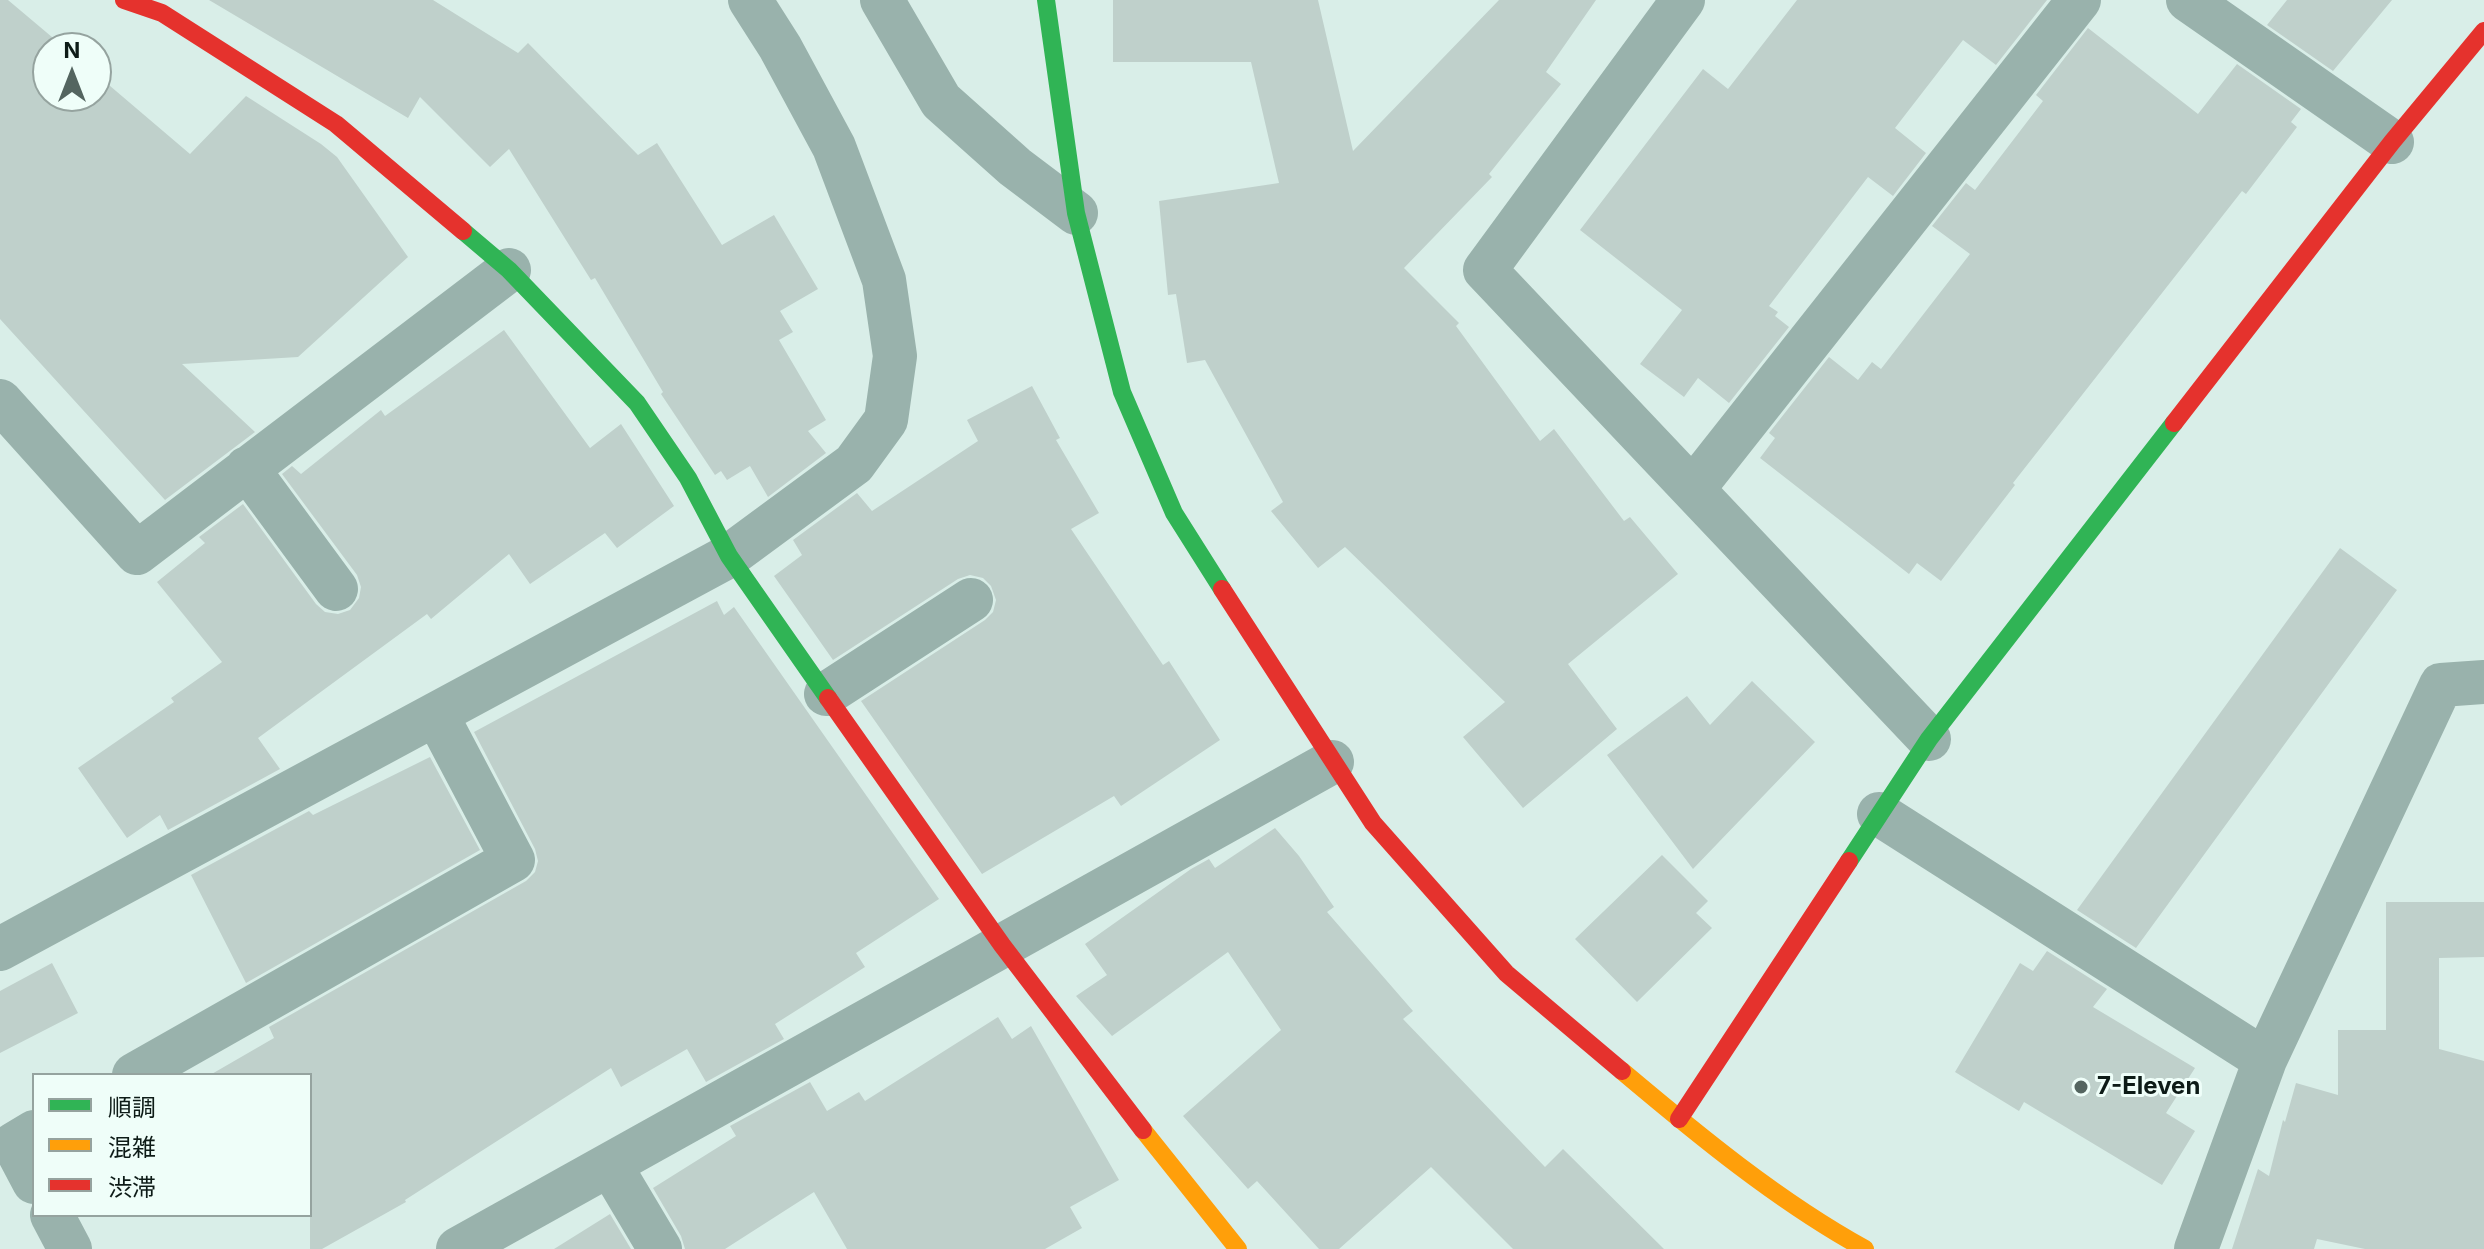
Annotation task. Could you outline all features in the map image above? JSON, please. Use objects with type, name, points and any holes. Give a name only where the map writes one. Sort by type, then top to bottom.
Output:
[{"type":"street","points":[[124,0],[162,13],[336,124],[509,270],[637,403],[688,478],[729,556],[1002,945],[1082,1053],[1238,1249]]},
{"type":"street","points":[[0,949],[729,556],[854,464],[886,420],[895,356],[884,280],[834,147],[780,47],[750,0]]},
{"type":"street","points":[[882,0],[941,101],[1015,167],[1076,213]]},
{"type":"street","points":[[1046,0],[1076,213],[1122,392],[1174,513],[1332,762],[1373,823],[1506,973],[1679,1119],[1823,1226],[1865,1249]]},
{"type":"street","points":[[1683,0],[1485,270],[1929,739]]},
{"type":"street","points":[[1693,489],[2079,0]]},
{"type":"street","points":[[2188,0],[2392,142]]},
{"type":"street","points":[[1679,1119],[1929,739],[2392,142],[2484,31]]},
{"type":"street","points":[[0,401],[137,553],[509,270]]},
{"type":"street","points":[[247,468],[336,589]]},
{"type":"street","points":[[826,694],[971,600]]},
{"type":"street","points":[[2196,1249],[2265,1060],[2441,685],[2484,682]]},
{"type":"street","points":[[138,1073],[513,860],[436,714]]},
{"type":"street","points":[[458,1249],[1332,762]]},
{"type":"street","points":[[1879,814],[2265,1060]]},
{"type":"street","points":[[32,1133],[14,1144],[32,1178]]},
{"type":"street","points":[[610,1165],[660,1249]]},
{"type":"street","points":[[53,1217],[70,1249]]},
{"type":"building","points":[[0,0],[8,0],[46,32],[32,32],[32,112],[112,112],[112,88],[190,154],[246,96],[337,157],[408,257],[298,357],[182,364],[255,432],[165,500],[0,319]]},
{"type":"building","points":[[209,0],[433,0],[518,53],[528,43],[638,155],[657,143],[722,245],[774,215],[818,289],[780,311],[793,332],[779,340],[826,420],[808,431],[826,453],[768,497],[750,466],[727,480],[721,471],[715,475],[661,394],[663,392],[595,278],[591,280],[509,149],[490,167],[420,97],[408,118]]},
{"type":"building","points":[[1113,0],[1318,0],[1353,151],[1499,0],[1596,0],[1546,72],[1561,84],[1489,174],[1492,177],[1404,268],[1459,323],[1456,326],[1540,441],[1554,429],[1624,521],[1630,517],[1678,574],[1568,664],[1617,729],[1523,808],[1463,737],[1505,702],[1345,547],[1318,568],[1271,511],[1283,502],[1205,360],[1187,363],[1176,294],[1168,295],[1159,201],[1279,183],[1251,62],[1113,62]]},
{"type":"building","points":[[1797,0],[2047,0],[1996,65],[1963,40],[1895,128],[1926,153],[1893,196],[1868,177],[1769,306],[1778,312],[1775,316],[1789,327],[1729,403],[1698,378],[1684,397],[1640,364],[1682,310],[1580,230],[1703,69],[1728,89]]},
{"type":"building","points":[[2287,0],[2392,0],[2333,71],[2267,25]]},
{"type":"building","points":[[2088,28],[2198,114],[2237,64],[2301,109],[2291,122],[2297,127],[2246,194],[2242,191],[2013,483],[2015,485],[1941,581],[1917,563],[1909,574],[1760,458],[1775,438],[1769,433],[1829,357],[1858,380],[1872,362],[1881,369],[1970,254],[1932,226],[1966,183],[1975,190],[2043,101],[2036,95]]},
{"type":"building","points":[[504,330],[590,448],[621,424],[674,506],[617,548],[605,533],[530,584],[509,554],[431,619],[427,614],[258,738],[280,769],[168,830],[160,815],[127,838],[78,768],[174,702],[171,698],[222,662],[157,582],[205,543],[199,537],[243,504],[316,604],[325,612],[338,614],[350,610],[359,598],[361,587],[357,575],[282,474],[292,466],[301,474],[381,410],[385,416]]},
{"type":"building","points":[[1032,386],[1060,438],[1056,440],[1099,513],[1071,529],[1163,665],[1169,661],[1220,740],[1121,806],[1114,796],[982,874],[861,701],[985,620],[993,612],[996,600],[991,586],[983,578],[970,575],[958,579],[833,660],[774,576],[802,555],[793,540],[857,493],[872,511],[978,441],[967,420]]},
{"type":"building","points":[[2340,548],[2397,590],[2136,948],[2077,910]]},
{"type":"building","points":[[717,601],[724,615],[734,607],[939,899],[856,953],[865,967],[775,1024],[784,1039],[706,1082],[687,1049],[621,1087],[611,1068],[406,1202],[322,1249],[310,1249],[312,1073],[213,1073],[274,1038],[269,1027],[526,881],[535,872],[538,861],[535,849],[474,732]]},
{"type":"building","points":[[1752,681],[1815,742],[1693,869],[1607,755],[1687,696],[1710,725]]},
{"type":"building","points":[[430,757],[480,850],[246,983],[191,875],[309,811],[313,815]]},
{"type":"building","points":[[1275,828],[1299,856],[1334,907],[1327,912],[1413,1011],[1403,1019],[1545,1167],[1563,1149],[1664,1249],[1513,1249],[1431,1167],[1339,1249],[1319,1249],[1257,1181],[1248,1189],[1183,1116],[1281,1030],[1228,952],[1112,1036],[1076,996],[1107,975],[1085,944],[1191,869],[1209,859],[1215,868]]},
{"type":"building","points":[[1662,855],[1708,901],[1696,913],[1712,928],[1637,1002],[1575,939]]},
{"type":"building","points":[[2386,902],[2484,902],[2484,957],[2439,958],[2439,1049],[2484,1061],[2484,1249],[2365,1249],[2317,1239],[2314,1249],[2232,1249],[2258,1169],[2269,1176],[2296,1083],[2338,1095],[2338,1030],[2386,1030]]},
{"type":"building","name":"7-Eleven","points":[[2047,951],[2107,989],[2093,1007],[2195,1068],[2166,1113],[2195,1131],[2162,1185],[2024,1102],[2019,1111],[1955,1072],[2020,963],[2033,971]]},
{"type":"building","points":[[52,963],[78,1013],[0,1053],[0,991]]},
{"type":"building","points":[[998,1017],[1012,1039],[1031,1026],[1119,1180],[1070,1207],[1082,1228],[1045,1249],[847,1249],[814,1192],[725,1249],[685,1249],[681,1236],[653,1188],[736,1136],[730,1126],[810,1082],[827,1111],[859,1092],[865,1101]]},
{"type":"building","points":[[610,1214],[631,1249],[554,1249]]},
{"type":"traffic: fast","points":[[1046,0],[1076,213],[1122,392],[1174,513],[1222,589]]},
{"type":"traffic: fast","points":[[463,231],[509,270],[637,403],[688,478],[729,556],[828,698]]},
{"type":"traffic: fast","points":[[1849,861],[1929,739],[2174,423]]},
{"type":"traffic: slow","points":[[1622,1071],[1709,1143],[1770,1188],[1865,1249]]},
{"type":"traffic: slow","points":[[1143,1130],[1238,1249]]},
{"type":"traffic: jam","points":[[124,0],[162,13],[336,124],[463,231]]},
{"type":"traffic: jam","points":[[2174,423],[2392,142],[2484,31]]},
{"type":"traffic: jam","points":[[1222,589],[1373,823],[1506,973],[1622,1071]]},
{"type":"traffic: jam","points":[[828,698],[1002,945],[1143,1130]]},
{"type":"traffic: jam","points":[[1679,1119],[1849,861]]},
{"type":"place","name":"7-Eleven","points":[[2081,1087]]}]
